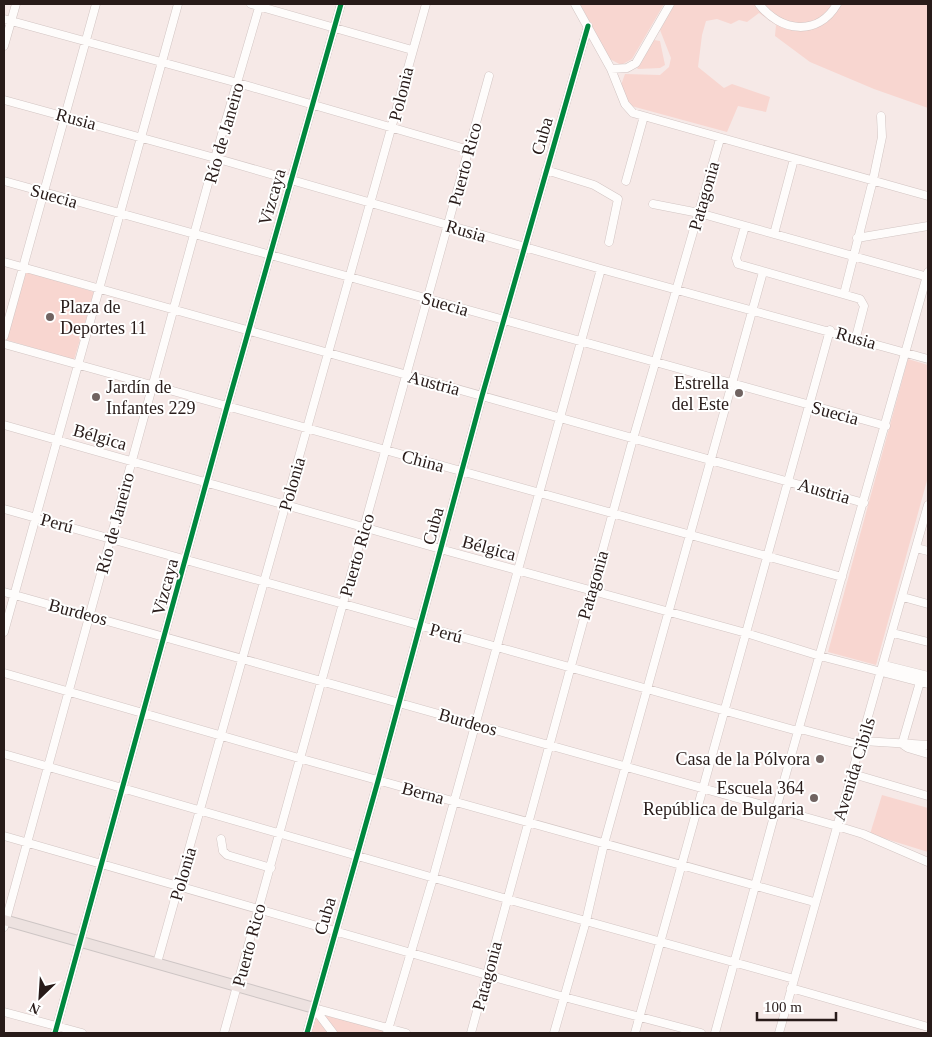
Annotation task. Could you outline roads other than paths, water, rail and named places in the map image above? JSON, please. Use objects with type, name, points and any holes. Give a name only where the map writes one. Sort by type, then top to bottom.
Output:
[{"type":"main road","points":[[4,922],[314,1008]]},
{"type":"street","points":[[4,46],[7,20],[16,4]]},
{"type":"street","points":[[4,336],[96,4]]},
{"type":"street","points":[[4,632],[118,214],[178,4]]},
{"type":"street","points":[[251,4],[260,5],[412,50]]},
{"type":"street","name":"Vizcaya","points":[[56,1030],[208,484],[227,406],[341,4]]},
{"type":"street","name":"Polonia","points":[[157,963],[180,887],[369,203],[426,4]]},
{"type":"street","points":[[575,4],[611,69],[626,106],[633,113],[928,196]]},
{"type":"street","points":[[611,69],[628,68],[636,63],[670,4]]},
{"type":"street","points":[[759,4],[778,20],[801,28],[820,24],[837,4]]},
{"type":"street","name":"Río de Janeiro","points":[[4,922],[196,234],[215,158],[260,5]]},
{"type":"street","points":[[7,20],[238,83],[469,150]]},
{"type":"street","name":"Cuba","points":[[307,1033],[400,702],[482,396],[588,26]]},
{"type":"street","name":"Puerto Rico","points":[[224,1033],[302,759],[489,76]]},
{"type":"street","name":"Rusia","points":[[4,100],[141,137],[601,269],[678,288],[928,358]]},
{"type":"street","points":[[626,180],[644,116]]},
{"type":"street","points":[[844,294],[882,137],[881,116]]},
{"type":"street","name":"Patagonia","points":[[471,1033],[488,975],[527,822],[720,139]]},
{"type":"street","points":[[774,234],[794,158]]},
{"type":"street","points":[[546,170],[594,185],[618,199],[609,242]]},
{"type":"street","name":"Suecia","points":[[4,181],[886,426]]},
{"type":"street","points":[[653,204],[699,213],[928,276],[798,730],[715,1033]]},
{"type":"street","points":[[745,226],[736,258],[738,264],[860,299],[864,303],[856,337]]},
{"type":"street","points":[[857,238],[928,226]]},
{"type":"street","name":"Austria","points":[[4,262],[864,503]]},
{"type":"street","points":[[388,1031],[454,802],[474,723],[601,269]]},
{"type":"street","points":[[554,1033],[586,921],[604,844],[763,272]]},
{"type":"street","points":[[635,1033],[701,789],[830,330]]},
{"type":"street","name":"China","points":[[4,344],[767,558],[842,577]]},
{"type":"street","name":"Bélgica","points":[[4,425],[208,484],[746,632],[820,656],[883,669]]},
{"type":"street","name":"Perú","points":[[4,508],[343,605],[496,646],[570,669],[798,730],[862,743],[928,745]]},
{"type":"street","name":"Avenida Cibils","points":[[779,1033],[814,902],[862,743],[928,508]]},
{"type":"street","points":[[916,548],[928,551]]},
{"type":"street","name":"Burdeos","points":[[4,592],[837,826],[863,834],[928,862]]},
{"type":"street","points":[[903,597],[928,604]]},
{"type":"street","points":[[893,633],[928,642]]},
{"type":"street","points":[[883,669],[928,676]]},
{"type":"street","points":[[883,669],[924,683],[902,744],[908,748],[928,754]]},
{"type":"street","name":"Berna","points":[[4,673],[69,690],[378,781],[814,902]]},
{"type":"street","points":[[4,754],[280,835],[794,979]]},
{"type":"street","points":[[853,774],[928,796]]},
{"type":"street","points":[[4,836],[334,932],[564,997],[701,1033]]},
{"type":"street","points":[[221,839],[223,851],[227,855],[271,868]]},
{"type":"street","points":[[791,988],[928,1027]]},
{"type":"street","points":[[314,1008],[388,1031],[406,1033]]},
{"type":"street","points":[[314,1008],[333,1033]]},
{"type":"street","points":[[4,1012],[56,1030],[82,1033]]},
{"type":"place","name":"Plaza de Deportes 11","points":[[50,317]]},
{"type":"place","name":"Estrella del Este","points":[[739,393]]},
{"type":"place","name":"Jardín de Infantes 229","points":[[96,397]]},
{"type":"place","name":"Casa de la Pólvora","points":[[820,759]]},
{"type":"place","name":"Escuela 364 República de Bulgaria","points":[[814,798]]}]
